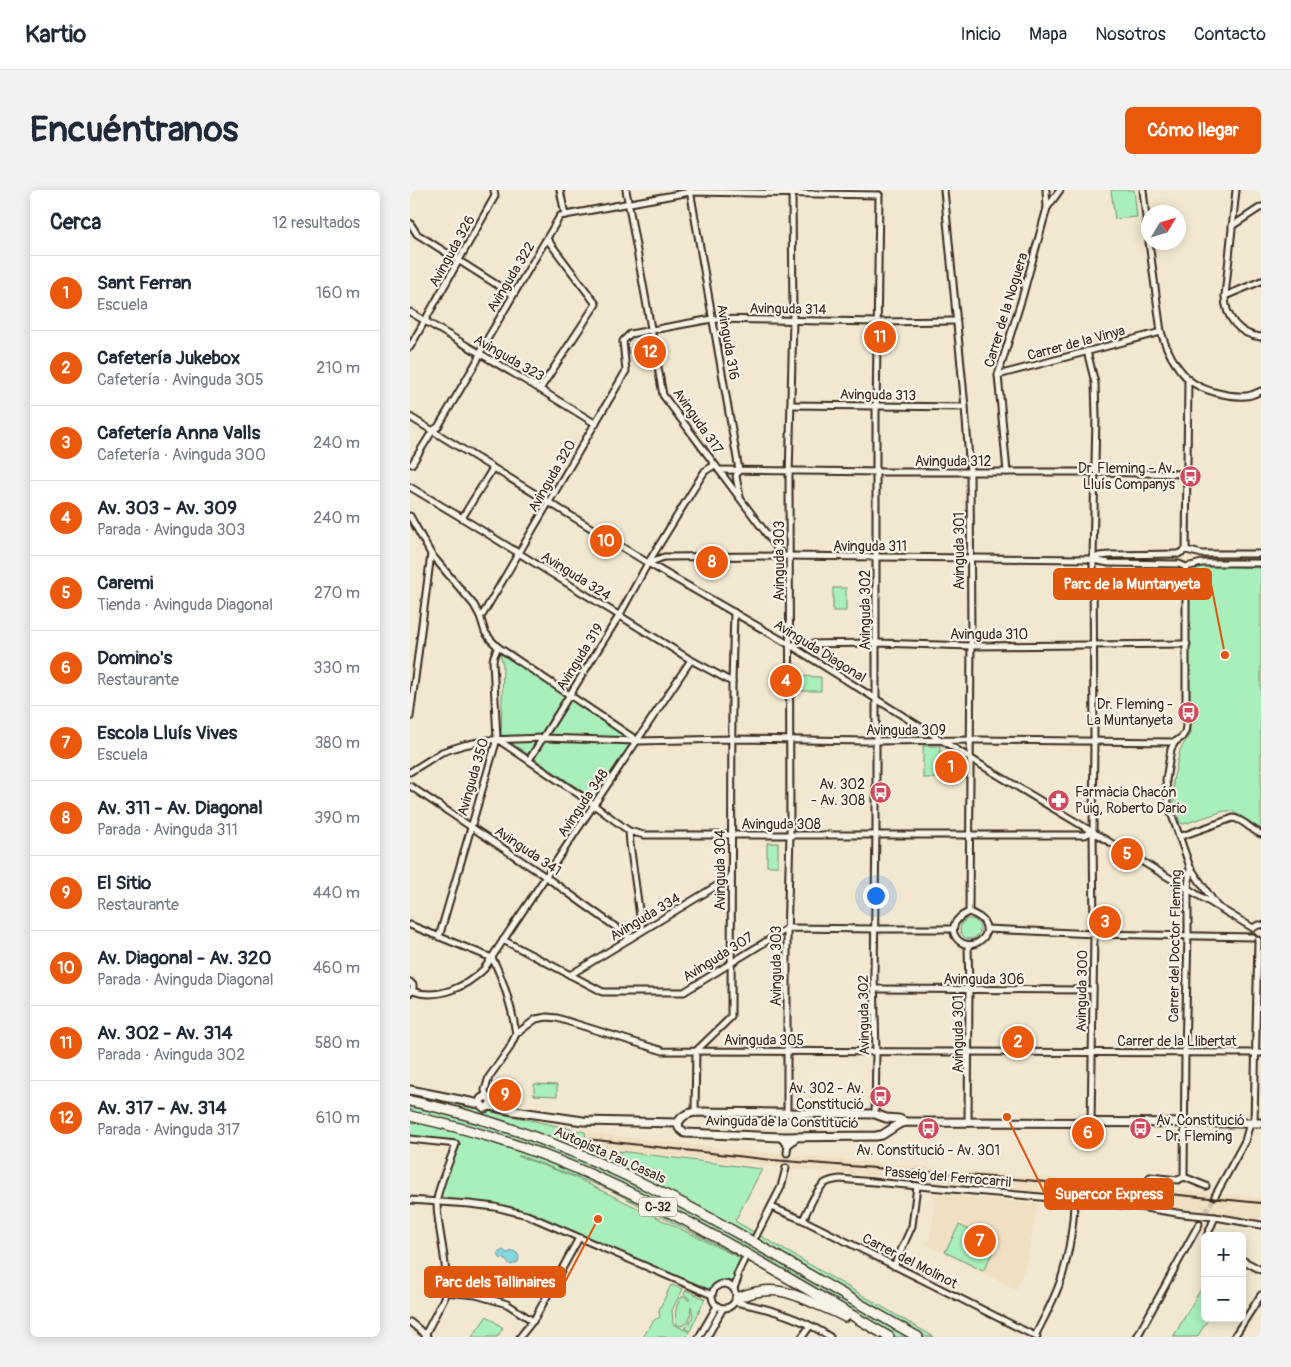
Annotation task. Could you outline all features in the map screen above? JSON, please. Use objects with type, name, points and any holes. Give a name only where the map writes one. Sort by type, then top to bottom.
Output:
[{"type":"highway","name":"Autopista Pau Casals","points":[[410,1101],[522,1132],[611,1168],[736,1232],[918,1337]]},
{"type":"highway","name":"Autopista Pau Casals","points":[[410,1116],[460,1128],[517,1146],[610,1183],[723,1241],[889,1337]]},
{"type":"highway","points":[[735,1296],[770,1290],[789,1292],[882,1337]]},
{"type":"street","name":"Avinguda 326","points":[[410,347],[495,196],[494,190]]},
{"type":"street","points":[[560,190],[565,215],[690,191],[877,193]]},
{"type":"street","name":"Avinguda 317","points":[[626,190],[663,395],[783,556]]},
{"type":"street","name":"Avinguda 301","points":[[944,190],[970,472],[969,912]]},
{"type":"street","points":[[1046,190],[1048,208]]},
{"type":"street","name":"Carrer de la Noguera","points":[[1007,472],[998,375],[1048,208],[1060,190]]},
{"type":"street","points":[[1143,190],[1145,205]]},
{"type":"street","points":[[1236,190],[1224,296],[1225,306],[1229,315],[1240,328],[1246,333],[1261,337]]},
{"type":"street","name":"Avinguda 316","points":[[690,191],[739,470],[736,476],[740,498]]},
{"type":"street","name":"Avinguda 303","points":[[787,1112],[790,834],[790,471],[793,320],[792,192]]},
{"type":"street","name":"Avinguda 302","points":[[875,1114],[877,193]]},
{"type":"street","points":[[1232,226],[1261,207]]},
{"type":"street","name":"Avinguda 322","points":[[433,430],[438,427],[456,397],[477,361],[479,353],[560,216],[565,215]]},
{"type":"street","points":[[410,223],[417,234],[513,295]]},
{"type":"street","points":[[540,389],[596,304],[547,239]]},
{"type":"street","points":[[1150,250],[1161,332],[1165,346],[1188,380],[1206,390],[1225,395],[1248,396],[1261,391]]},
{"type":"street","points":[[1224,296],[1261,281]]},
{"type":"street","name":"Avinguda 323","points":[[410,312],[596,424]]},
{"type":"street","name":"Avinguda 314","points":[[623,341],[630,334],[712,319],[878,322],[956,321]]},
{"type":"street","name":"Carrer de la Vinya","points":[[998,375],[1161,332]]},
{"type":"street","name":"Avinguda 320","points":[[480,616],[519,554],[626,371],[623,341]]},
{"type":"street","name":"Avinguda 300","points":[[1087,351],[1095,384],[1093,559],[1094,934],[1091,1123]]},
{"type":"street","points":[[1188,380],[1187,474],[1189,551],[1195,558],[1192,565]]},
{"type":"street","name":"Avinguda 313","points":[[791,405],[965,407]]},
{"type":"street","name":"Avinguda Diagonal","points":[[410,416],[549,503],[790,645],[970,758],[1253,928]]},
{"type":"street","points":[[412,464],[433,430]]},
{"type":"street","points":[[462,518],[493,468]]},
{"type":"street","name":"Avinguda 312","points":[[717,468],[790,471],[1187,474]]},
{"type":"street","name":"Avinguda 319","points":[[529,760],[619,616],[648,563],[705,471],[717,468]]},
{"type":"street","name":"Avinguda 324","points":[[410,488],[462,518],[691,660],[732,682]]},
{"type":"street","points":[[410,516],[431,554],[474,605],[485,632],[498,647],[638,741]]},
{"type":"street","points":[[1093,559],[1099,556],[1110,555],[1178,554],[1189,551],[1202,554],[1261,554]]},
{"type":"street","points":[[410,717],[431,554]]},
{"type":"street","points":[[1178,554],[1179,564]]},
{"type":"street","name":"Avinguda 311","points":[[648,563],[664,557],[790,556],[1093,559]]},
{"type":"street","points":[[1093,559],[1109,563],[1179,564],[1186,568],[1202,562],[1261,563]]},
{"type":"street","name":"Carrer del Doctor Fleming","points":[[1184,1177],[1188,889],[1190,867],[1168,804],[1166,780],[1171,749],[1175,742],[1182,737],[1186,726],[1186,568]]},
{"type":"street","name":"Avinguda 304","points":[[696,1051],[731,1017],[734,612]]},
{"type":"street","name":"Avinguda 310","points":[[790,645],[877,643],[971,646],[1187,644]]},
{"type":"street","name":"Avinguda 350","points":[[439,937],[497,739],[494,656],[498,647]]},
{"type":"street","name":"Avinguda 348","points":[[411,992],[430,994],[462,986],[474,979],[484,969],[691,660]]},
{"type":"street","name":"Avinguda 309","points":[[410,772],[442,752],[464,744],[497,739],[1175,742]]},
{"type":"street","name":"Avinguda 308","points":[[497,739],[629,831],[644,835],[1085,835],[1093,831]]},
{"type":"street","name":"Avinguda 341","points":[[410,786],[546,877],[631,938]]},
{"type":"street","points":[[1178,837],[1235,818],[1261,834]]},
{"type":"street","points":[[629,831],[642,931]]},
{"type":"street","name":"Avinguda Diagonal","points":[[1190,867],[1217,906]]},
{"type":"street","name":"Avinguda 334","points":[[570,975],[731,878]]},
{"type":"street","points":[[969,912],[984,921],[987,929],[984,937],[978,943],[968,945],[958,941],[953,928],[956,920],[969,912]]},
{"type":"street","points":[[1215,1196],[1255,1123],[1258,1053],[1258,939],[1252,932],[1253,928],[1261,924]]},
{"type":"street","points":[[410,925],[492,958],[498,969],[515,1024],[516,1034]]},
{"type":"street","points":[[788,928],[953,928]]},
{"type":"street","name":"Avinguda 307","points":[[504,940],[604,992],[684,992],[788,928]]},
{"type":"street","points":[[987,929],[1258,939]]},
{"type":"street","name":"Avinguda 301","points":[[968,945],[968,1123]]},
{"type":"street","points":[[410,982],[413,985],[411,992]]},
{"type":"street","name":"Avinguda 306","points":[[874,989],[1092,990]]},
{"type":"street","name":"Avinguda 305","points":[[486,1096],[485,1090],[489,1077],[509,1049],[516,1034],[536,1019],[547,1017],[557,1018],[663,1051],[1092,1053]]},
{"type":"street","points":[[695,1112],[696,1051]]},
{"type":"street","name":"Carrer de la Llibertat","points":[[1092,1053],[1258,1053]]},
{"type":"street","name":"Avinguda de la Constitució","points":[[410,1090],[480,1104],[485,1108],[490,1106],[583,1121],[678,1123]]},
{"type":"street","points":[[480,1104],[481,1098],[486,1096],[491,1098],[490,1106]]},
{"type":"street","name":"Avinguda de la Constitució","points":[[905,1122],[875,1114],[695,1112],[682,1116],[678,1123],[679,1128],[685,1133],[781,1137],[876,1136],[882,1135],[905,1122],[1255,1123]]},
{"type":"street","points":[[886,1118],[890,1124],[890,1130]]},
{"type":"street","points":[[781,1137],[788,1144]]},
{"type":"street","points":[[787,1153],[788,1144],[796,1137]]},
{"type":"street","points":[[410,1139],[456,1144],[437,1196],[446,1292],[426,1336],[410,1322]]},
{"type":"street","points":[[756,1236],[781,1187],[786,1168]]},
{"type":"street","points":[[1150,1177],[1178,1180],[1184,1177],[1206,1186]]},
{"type":"street","name":"Passeig del Ferrocarril","points":[[803,1220],[824,1184],[840,1179],[1139,1207],[1261,1225]]},
{"type":"street","points":[[894,1266],[912,1226],[917,1186]]},
{"type":"street","points":[[410,1200],[495,1207],[527,1215],[712,1294]]},
{"type":"street","points":[[1036,1337],[1063,1272],[1070,1238],[1074,1200]]},
{"type":"street","name":"Carrer del Molinot","points":[[771,1207],[803,1220],[1036,1337]]},
{"type":"street","points":[[1209,1232],[1215,1217]]},
{"type":"street","points":[[1136,1337],[1199,1224]]},
{"type":"street","points":[[520,1337],[533,1321],[579,1238]]},
{"type":"street","points":[[720,1307],[730,1306],[735,1296],[737,1275],[744,1260]]},
{"type":"street","points":[[1246,1262],[1261,1270]]},
{"type":"street","points":[[720,1307],[713,1300],[712,1294],[715,1288],[726,1284],[737,1275]]},
{"type":"street","points":[[726,1284],[732,1286],[735,1296]]},
{"type":"street","points":[[446,1292],[476,1295],[507,1304],[533,1321]]},
{"type":"street","points":[[1234,1337],[1261,1295]]},
{"type":"street","points":[[735,1296],[801,1321],[830,1337]]},
{"type":"street","points":[[700,1337],[720,1307]]},
{"type":"street","points":[[707,1337],[720,1307]]},
{"type":"street","points":[[802,1337],[810,1326]]},
{"type":"shaded area","points":[[585,1132],[746,1151],[1261,1198],[1261,1222],[1219,1215],[944,1182],[794,1169],[587,1147]]},
{"type":"shaded area","points":[[936,1194],[1038,1204],[1027,1259],[1016,1290],[926,1244],[930,1237]]},
{"type":"green space","points":[[1111,190],[1134,190],[1137,217],[1115,219]]},
{"type":"green space","points":[[1202,565],[1261,568],[1261,829],[1232,811],[1224,811],[1184,824],[1180,823],[1174,803],[1173,781],[1180,750],[1190,734],[1189,575]]},
{"type":"green space","points":[[833,588],[846,588],[846,611],[833,611]]},
{"type":"green space","points":[[500,652],[633,741],[594,799],[501,736],[503,666]]},
{"type":"green space","points":[[796,676],[821,677],[821,691],[796,691]]},
{"type":"green space","points":[[923,746],[940,746],[940,778],[923,778]]},
{"type":"green space","points":[[767,843],[778,843],[778,866],[767,866]]},
{"type":"green space","points":[[966,919],[974,919],[980,925],[980,933],[974,939],[966,939],[960,933],[960,925]]},
{"type":"green space","points":[[534,1084],[557,1085],[557,1096],[534,1095]]},
{"type":"green space","points":[[410,1094],[585,1132],[587,1147],[614,1160],[619,1151],[762,1169],[735,1221],[934,1337],[884,1337],[745,1260],[608,1189],[521,1156],[518,1156],[572,1176],[744,1260],[732,1281],[717,1286],[713,1292],[704,1291],[547,1223],[495,1207],[437,1202],[457,1142],[410,1137]]},
{"type":"green space","points":[[959,1225],[997,1244],[983,1271],[945,1252]]},
{"type":"green space","points":[[671,1285],[683,1289],[672,1310],[673,1324],[689,1332],[686,1337],[643,1337],[654,1320],[660,1317],[659,1310]]},
{"type":"green space","points":[[1201,1289],[1201,1322],[1206,1322],[1197,1337],[1173,1337]]},
{"type":"green space","points":[[686,1290],[705,1299],[690,1331],[684,1328],[693,1316],[691,1306],[690,1318],[687,1323],[681,1326],[676,1324],[678,1303],[685,1296],[689,1301],[689,1298],[684,1294]]},
{"type":"green space","points":[[487,1316],[503,1328],[497,1337],[472,1337]]},
{"type":"water","points":[[503,1250],[507,1253],[513,1251],[517,1253],[519,1257],[518,1262],[511,1265],[505,1259],[500,1258],[498,1253]]},
{"type":"tunnel","points":[[786,1168],[787,1153]]},
{"type":"tunnel","points":[[1199,1224],[1215,1196]]},
{"type":"railway","points":[[587,1139],[772,1160],[1004,1178],[1261,1203]]},
{"type":"place","name":"Av. 302 - Av. 314","points":[[880,337]]},
{"type":"place","name":"Av. 317 - Av. 314","points":[[650,352]]},
{"type":"place","name":"Dr. Fleming - Av. Lluís Companys","points":[[1191,476]]},
{"type":"place","name":"Av. Diagonal - Av. 320","points":[[606,541]]},
{"type":"place","name":"Av. 311 - Av. Diagonal","points":[[712,562]]},
{"type":"place","name":"Parc de la Muntanyeta","points":[[1225,655]]},
{"type":"place","name":"Av. 303 - Av. 309","points":[[786,681]]},
{"type":"place","name":"Dr. Fleming - La Muntanyeta","points":[[1189,712]]},
{"type":"place","name":"Sant Ferran","points":[[951,767]]},
{"type":"place","name":"Av. 302 - Av. 308","points":[[881,792]]},
{"type":"place","name":"Farmàcia Chacón Puig, Roberto Dario","points":[[1059,800]]},
{"type":"place","name":"Caremi","points":[[1127,854]]},
{"type":"place","name":"Cafetería Anna Valls","points":[[1105,922]]},
{"type":"place","name":"Cafetería Jukebox","points":[[1018,1042]]},
{"type":"place","name":"El Sitio","points":[[505,1095]]},
{"type":"place","name":"Av. 302 - Av. Constitució","points":[[880,1096]]},
{"type":"place","name":"Supercor Express","points":[[1007,1117]]},
{"type":"place","name":"Av. Constitució - Av. 301","points":[[928,1128]]},
{"type":"place","name":"Av. Constitució - Dr. Fleming","points":[[1140,1128]]},
{"type":"place","name":"Domino's","points":[[1088,1133]]},
{"type":"place","name":"Parc dels Tallinaires","points":[[598,1219]]},
{"type":"place","name":"Escola Lluís Vives","points":[[980,1241]]}]
